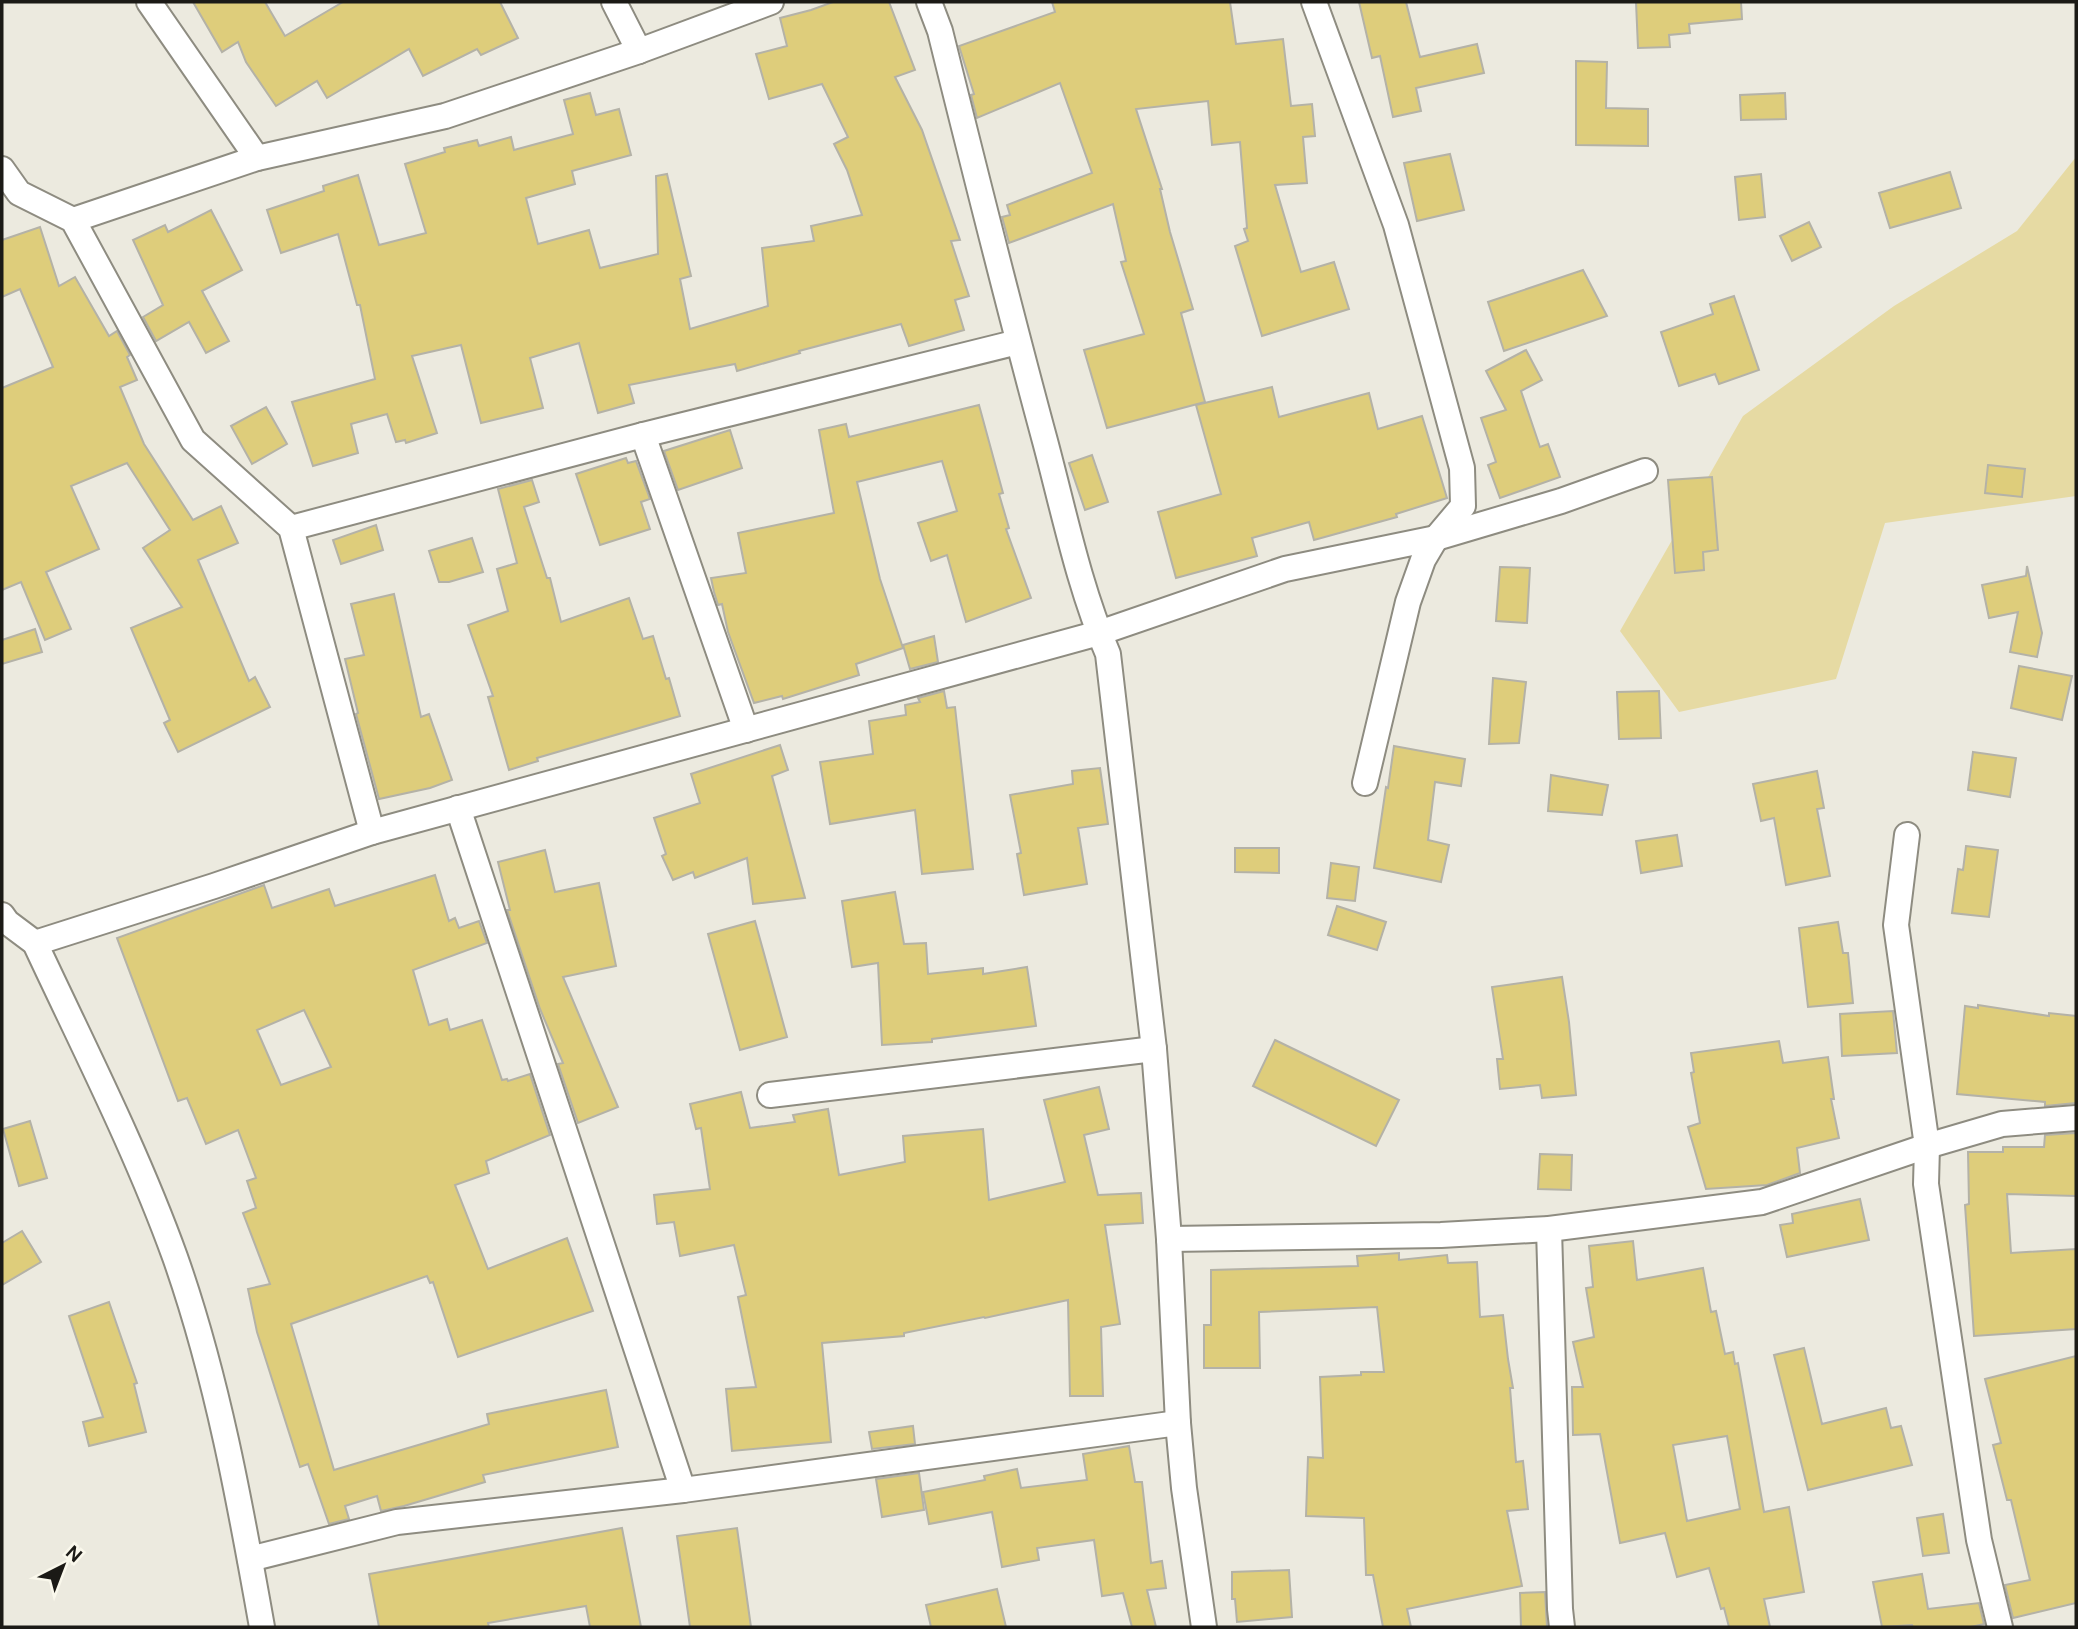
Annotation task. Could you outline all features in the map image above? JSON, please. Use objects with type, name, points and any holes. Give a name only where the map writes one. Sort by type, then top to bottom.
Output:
[{"type":"street","points":[[149,2],[257,158]]},
{"type":"street","points":[[614,2],[639,51]]},
{"type":"street","points":[[2,169],[11,197],[73,220],[257,158],[445,116],[639,51],[771,2]]},
{"type":"street","points":[[929,2],[940,31],[1077,563],[1108,654],[1154,1049],[1169,1239],[1178,1423],[1184,1488],[1204,1627]]},
{"type":"street","points":[[1314,2],[1396,225],[1462,468],[1463,506],[1436,538],[1423,560],[1408,602],[1365,783]]},
{"type":"street","points":[[73,220],[193,440],[291,528],[372,832]]},
{"type":"street","points":[[291,528],[1018,342]]},
{"type":"street","points":[[643,436],[746,730]]},
{"type":"street","points":[[35,943],[372,832],[1099,633],[1284,569],[1436,538],[1561,502],[1645,471]]},
{"type":"street","points":[[458,808],[683,1490]]},
{"type":"street","points":[[1907,835],[1896,925],[1927,1146],[1926,1184],[1979,1540],[2000,1627]]},
{"type":"street","points":[[4,921],[35,943],[155,1205],[175,1259],[212,1383],[262,1627]]},
{"type":"street","points":[[770,1095],[1154,1049]]},
{"type":"street","points":[[1169,1239],[1441,1235],[1549,1229],[1762,1202],[1927,1146],[2002,1124],[2076,1118]]},
{"type":"street","points":[[1549,1229],[1562,1627]]},
{"type":"street","points":[[250,1559],[397,1521],[683,1490],[1178,1423]]},
{"type":"shaded area","points":[[2076,157],[2076,496],[1885,523],[1836,679],[1679,712],[1620,631],[1743,416],[1894,306],[2017,231]]},
{"type":"building","points":[[193,2],[265,2],[285,36],[343,2],[500,2],[518,38],[481,55],[477,49],[423,76],[409,49],[327,98],[317,81],[276,106],[246,62],[238,42],[222,52]]},
{"type":"building","points":[[833,2],[889,2],[915,70],[895,77],[922,130],[960,240],[951,241],[969,296],[955,300],[964,330],[909,346],[901,324],[799,351],[800,353],[737,371],[735,364],[629,385],[634,403],[598,413],[579,343],[530,358],[543,408],[481,423],[461,345],[412,356],[437,433],[406,443],[405,440],[396,442],[387,414],[351,424],[358,453],[313,466],[292,402],[375,379],[360,305],[357,305],[338,234],[281,253],[267,210],[324,191],[323,186],[358,175],[379,245],[426,233],[405,164],[445,152],[444,148],[477,140],[479,146],[511,137],[514,150],[573,134],[564,100],[590,93],[596,115],[619,109],[631,155],[572,171],[575,184],[526,198],[538,244],[589,230],[600,268],[658,254],[656,176],[667,174],[691,276],[680,279],[690,329],[768,306],[762,248],[814,241],[811,226],[862,215],[847,170],[834,144],[848,137],[822,84],[769,99],[756,54],[787,46],[780,18]]},
{"type":"building","points":[[1052,2],[1230,2],[1236,44],[1283,39],[1291,106],[1312,104],[1315,136],[1303,137],[1307,183],[1275,185],[1301,272],[1334,262],[1349,309],[1262,336],[1235,246],[1248,241],[1244,229],[1247,228],[1240,142],[1212,145],[1208,101],[1136,109],[1162,189],[1170,232],[1193,309],[1181,313],[1205,402],[1107,428],[1084,350],[1144,334],[1121,262],[1126,261],[1113,204],[1009,243],[1002,217],[1010,215],[1007,205],[1092,173],[1060,83],[977,118],[971,95],[974,94],[959,46],[1055,12]]},
{"type":"building","points":[[1359,2],[1406,2],[1420,57],[1477,44],[1484,73],[1416,88],[1421,111],[1393,117],[1380,56],[1372,58]]},
{"type":"building","points":[[1636,2],[1741,2],[1742,19],[1689,24],[1690,33],[1669,35],[1670,47],[1638,48]]},
{"type":"building","points":[[1576,61],[1607,62],[1606,108],[1648,109],[1648,146],[1576,145]]},
{"type":"building","points":[[1785,93],[1786,119],[1741,120],[1740,95]]},
{"type":"building","points":[[1450,154],[1464,210],[1417,221],[1404,163]]},
{"type":"building","points":[[1950,172],[1961,208],[1890,228],[1879,193]]},
{"type":"building","points":[[1761,174],[1765,217],[1739,220],[1735,177]]},
{"type":"building","points":[[211,210],[242,270],[202,291],[229,341],[206,353],[189,322],[156,341],[143,317],[163,305],[133,240],[165,225],[168,232]]},
{"type":"building","points":[[1809,222],[1821,247],[1792,261],[1780,236]]},
{"type":"building","points":[[40,227],[59,286],[75,277],[109,336],[117,331],[130,355],[127,357],[137,380],[120,387],[144,444],[193,520],[221,506],[238,543],[198,560],[249,681],[255,677],[270,707],[178,752],[164,723],[170,720],[131,628],[182,607],[143,548],[170,530],[127,463],[71,486],[99,549],[46,572],[71,629],[45,640],[21,582],[2,590],[2,388],[53,367],[20,289],[2,297],[2,240]]},
{"type":"building","points":[[1583,270],[1607,316],[1504,351],[1488,302]]},
{"type":"building","points":[[1734,296],[1759,370],[1719,384],[1715,374],[1679,386],[1661,332],[1713,314],[1710,304]]},
{"type":"building","points":[[1526,350],[1542,380],[1521,391],[1540,447],[1548,444],[1560,477],[1500,498],[1488,465],[1496,462],[1481,418],[1506,410],[1486,371]]},
{"type":"building","points":[[1272,387],[1279,417],[1369,393],[1378,429],[1422,416],[1447,498],[1396,514],[1397,517],[1314,540],[1309,522],[1252,538],[1257,556],[1176,578],[1158,512],[1221,494],[1196,405]]},
{"type":"building","points":[[979,405],[1003,493],[999,494],[1009,528],[1006,529],[1031,598],[966,622],[947,555],[931,561],[918,523],[957,511],[942,461],[857,482],[880,579],[903,648],[856,664],[859,675],[783,699],[782,696],[754,703],[728,632],[722,604],[718,605],[711,578],[746,573],[738,533],[834,513],[819,430],[846,424],[849,437]]},
{"type":"building","points":[[266,407],[287,444],[252,464],[231,426]]},
{"type":"building","points":[[730,430],[742,468],[678,490],[664,451]]},
{"type":"building","points":[[1092,455],[1108,502],[1085,510],[1069,463]]},
{"type":"building","points":[[626,458],[628,463],[636,461],[650,499],[641,502],[650,529],[600,545],[576,474]]},
{"type":"building","points":[[1988,465],[2025,469],[2022,497],[1985,493]]},
{"type":"building","points":[[1712,477],[1718,550],[1703,552],[1704,570],[1675,573],[1668,480]]},
{"type":"building","points":[[532,480],[539,502],[524,507],[547,578],[550,578],[561,622],[629,598],[643,639],[653,636],[680,716],[537,758],[538,761],[509,770],[488,697],[493,696],[468,625],[508,611],[497,569],[517,563],[498,489]]},
{"type":"building","points":[[376,525],[383,550],[341,564],[333,540]]},
{"type":"building","points":[[472,538],[483,572],[449,582],[439,582],[429,551]]},
{"type":"building","points":[[2027,566],[2042,633],[2037,657],[2010,652],[2018,612],[1989,618],[1982,585],[2026,576]]},
{"type":"building","points":[[1500,567],[1530,568],[1527,623],[1496,621]]},
{"type":"building","points":[[394,594],[421,717],[429,714],[452,780],[430,788],[379,799],[356,714],[358,713],[345,659],[364,655],[351,604]]},
{"type":"building","points":[[35,629],[42,652],[2,664],[2,640]]},
{"type":"building","points":[[934,636],[938,662],[910,669],[903,645]]},
{"type":"building","points":[[2019,666],[2072,676],[2062,720],[2011,708]]},
{"type":"building","points":[[1493,678],[1526,682],[1519,743],[1489,744]]},
{"type":"building","points":[[944,691],[947,708],[955,707],[973,869],[922,874],[915,810],[830,824],[820,762],[873,754],[869,721],[906,715],[905,705],[920,702],[918,698]]},
{"type":"building","points":[[1659,691],[1661,738],[1619,739],[1617,692]]},
{"type":"building","points":[[780,745],[788,770],[772,776],[805,898],[753,904],[747,858],[695,878],[693,872],[673,880],[662,856],[666,854],[654,818],[700,803],[691,774]]},
{"type":"building","points":[[1394,746],[1465,759],[1461,786],[1435,782],[1428,840],[1449,845],[1441,882],[1374,868]]},
{"type":"building","points":[[1973,752],[2016,758],[2010,797],[1968,790]]},
{"type":"building","points":[[1100,768],[1108,824],[1078,828],[1087,884],[1024,895],[1017,854],[1021,853],[1010,795],[1073,784],[1072,771]]},
{"type":"building","points":[[1817,771],[1824,808],[1817,809],[1830,876],[1786,885],[1774,818],[1761,821],[1753,784]]},
{"type":"building","points":[[1551,775],[1608,785],[1602,815],[1548,811]]},
{"type":"building","points":[[1677,835],[1682,866],[1641,873],[1636,841]]},
{"type":"building","points":[[1966,846],[1998,850],[1989,917],[1952,913],[1958,869],[1963,870]]},
{"type":"building","points":[[1235,848],[1279,848],[1279,873],[1235,872]]},
{"type":"building","points":[[545,850],[555,892],[599,883],[616,966],[563,977],[618,1107],[578,1123],[558,1064],[563,1063],[540,1009],[507,910],[510,910],[498,862]]},
{"type":"building","points":[[1331,863],[1359,867],[1355,901],[1327,898]]},
{"type":"building","points":[[435,875],[449,921],[455,918],[459,928],[479,921],[487,943],[413,970],[429,1025],[447,1019],[450,1030],[482,1020],[502,1080],[508,1081],[530,1074],[550,1135],[486,1161],[489,1173],[455,1185],[488,1269],[567,1238],[593,1311],[458,1357],[433,1282],[430,1283],[427,1276],[291,1324],[334,1470],[489,1424],[487,1414],[606,1390],[618,1447],[483,1475],[485,1482],[381,1511],[377,1496],[345,1506],[349,1519],[329,1524],[308,1464],[300,1467],[257,1332],[248,1289],[270,1284],[243,1213],[256,1208],[247,1181],[256,1178],[238,1130],[206,1144],[187,1098],[178,1101],[117,938],[264,885],[272,908],[329,889],[335,906]],"holes":[[[304,1010],[331,1067],[281,1085],[257,1030]]]},
{"type":"building","points":[[895,892],[904,944],[926,943],[928,974],[983,968],[983,974],[1027,967],[1036,1026],[932,1039],[932,1042],[882,1045],[878,963],[852,967],[842,901]]},
{"type":"building","points":[[1337,906],[1386,922],[1377,950],[1328,935]]},
{"type":"building","points":[[755,921],[787,1037],[740,1050],[708,934]]},
{"type":"building","points":[[1838,922],[1843,953],[1848,953],[1853,1003],[1808,1007],[1799,928]]},
{"type":"building","points":[[1562,977],[1576,1095],[1542,1098],[1540,1085],[1500,1089],[1497,1059],[1503,1059],[1492,987]]},
{"type":"building","points":[[1978,1005],[2049,1016],[2049,1013],[2076,1016],[2076,1103],[2045,1106],[2045,1102],[1957,1094],[1965,1006],[1978,1008]]},
{"type":"building","points":[[1893,1011],[1897,1053],[1842,1056],[1840,1014]]},
{"type":"building","points":[[1275,1040],[1399,1100],[1376,1146],[1253,1086]]},
{"type":"building","points":[[1779,1041],[1783,1063],[1828,1057],[1834,1099],[1831,1099],[1839,1138],[1797,1148],[1800,1173],[1767,1185],[1706,1189],[1688,1127],[1700,1123],[1691,1073],[1694,1072],[1691,1053]]},
{"type":"building","points":[[1099,1087],[1109,1129],[1084,1135],[1098,1195],[1141,1193],[1143,1223],[1105,1225],[1120,1324],[1101,1327],[1103,1396],[1070,1396],[1068,1300],[904,1333],[904,1336],[822,1343],[831,1442],[732,1451],[726,1389],[756,1387],[738,1297],[746,1295],[734,1245],[680,1256],[674,1222],[657,1224],[654,1195],[710,1189],[701,1128],[696,1129],[690,1104],[741,1092],[750,1128],[795,1122],[793,1115],[828,1109],[839,1175],[905,1162],[903,1136],[983,1129],[989,1200],[1065,1182],[1044,1100]]},
{"type":"building","points":[[30,1121],[47,1178],[19,1186],[3,1129]]},
{"type":"building","points":[[2076,1133],[2076,1196],[2007,1194],[2011,1253],[2076,1249],[2076,1329],[1974,1336],[1965,1205],[1969,1204],[1968,1152],[2003,1152],[2003,1147],[2044,1147],[2045,1135]]},
{"type":"building","points":[[1540,1154],[1572,1155],[1571,1190],[1538,1189]]},
{"type":"building","points":[[1860,1199],[1869,1240],[1787,1257],[1780,1225],[1793,1223],[1792,1214]]},
{"type":"building","points":[[22,1231],[41,1262],[2,1285],[2,1243]]},
{"type":"building","points":[[1633,1241],[1637,1280],[1703,1268],[1711,1312],[1716,1311],[1725,1354],[1733,1352],[1735,1364],[1738,1363],[1764,1512],[1789,1507],[1804,1592],[1764,1599],[1770,1627],[1729,1627],[1709,1568],[1677,1577],[1665,1533],[1620,1543],[1600,1434],[1573,1435],[1572,1387],[1583,1387],[1573,1342],[1594,1337],[1586,1288],[1593,1287],[1589,1246]],"holes":[[[1727,1436],[1740,1509],[1687,1521],[1673,1445]]]},
{"type":"building","points":[[1399,1253],[1399,1260],[1447,1255],[1448,1263],[1477,1262],[1480,1317],[1503,1315],[1513,1388],[1510,1388],[1516,1462],[1523,1461],[1528,1509],[1507,1511],[1522,1586],[1407,1609],[1411,1627],[1383,1627],[1373,1575],[1366,1575],[1364,1518],[1306,1516],[1308,1457],[1323,1458],[1320,1377],[1384,1372],[1377,1307],[1259,1312],[1260,1368],[1204,1368],[1204,1325],[1211,1325],[1211,1270],[1358,1266],[1357,1256]]},
{"type":"building","points":[[109,1302],[137,1383],[134,1384],[146,1432],[89,1446],[83,1422],[103,1417],[69,1316]]},
{"type":"building","points":[[1804,1348],[1822,1424],[1886,1408],[1891,1428],[1901,1426],[1912,1465],[1808,1490],[1774,1355]]},
{"type":"building","points":[[2076,1356],[2076,1603],[2013,1618],[2005,1585],[2030,1580],[2011,1500],[2007,1500],[1993,1445],[2001,1443],[1985,1379]]},
{"type":"building","points":[[913,1426],[915,1444],[872,1449],[869,1432]]},
{"type":"building","points":[[1129,1446],[1135,1482],[1142,1482],[1151,1563],[1162,1561],[1166,1588],[1147,1590],[1156,1627],[1132,1627],[1123,1593],[1102,1596],[1094,1540],[1037,1548],[1039,1560],[1002,1567],[992,1512],[929,1524],[923,1492],[985,1480],[984,1476],[1017,1469],[1021,1488],[1087,1480],[1083,1454]]},
{"type":"building","points":[[919,1473],[924,1510],[882,1517],[876,1479]]},
{"type":"building","points":[[1943,1514],[1949,1553],[1923,1556],[1917,1518]]},
{"type":"building","points":[[622,1528],[641,1627],[590,1627],[586,1606],[488,1623],[489,1627],[379,1627],[369,1574]]},
{"type":"building","points":[[737,1528],[751,1627],[690,1627],[677,1536]]},
{"type":"building","points":[[1289,1570],[1292,1617],[1237,1622],[1235,1599],[1232,1599],[1232,1572]]},
{"type":"building","points":[[1922,1574],[1928,1609],[1979,1603],[1984,1624],[1971,1627],[1882,1627],[1873,1582]]},
{"type":"building","points":[[997,1589],[1006,1627],[931,1627],[926,1605]]},
{"type":"building","points":[[1545,1592],[1547,1627],[1521,1627],[1520,1593]]}]
